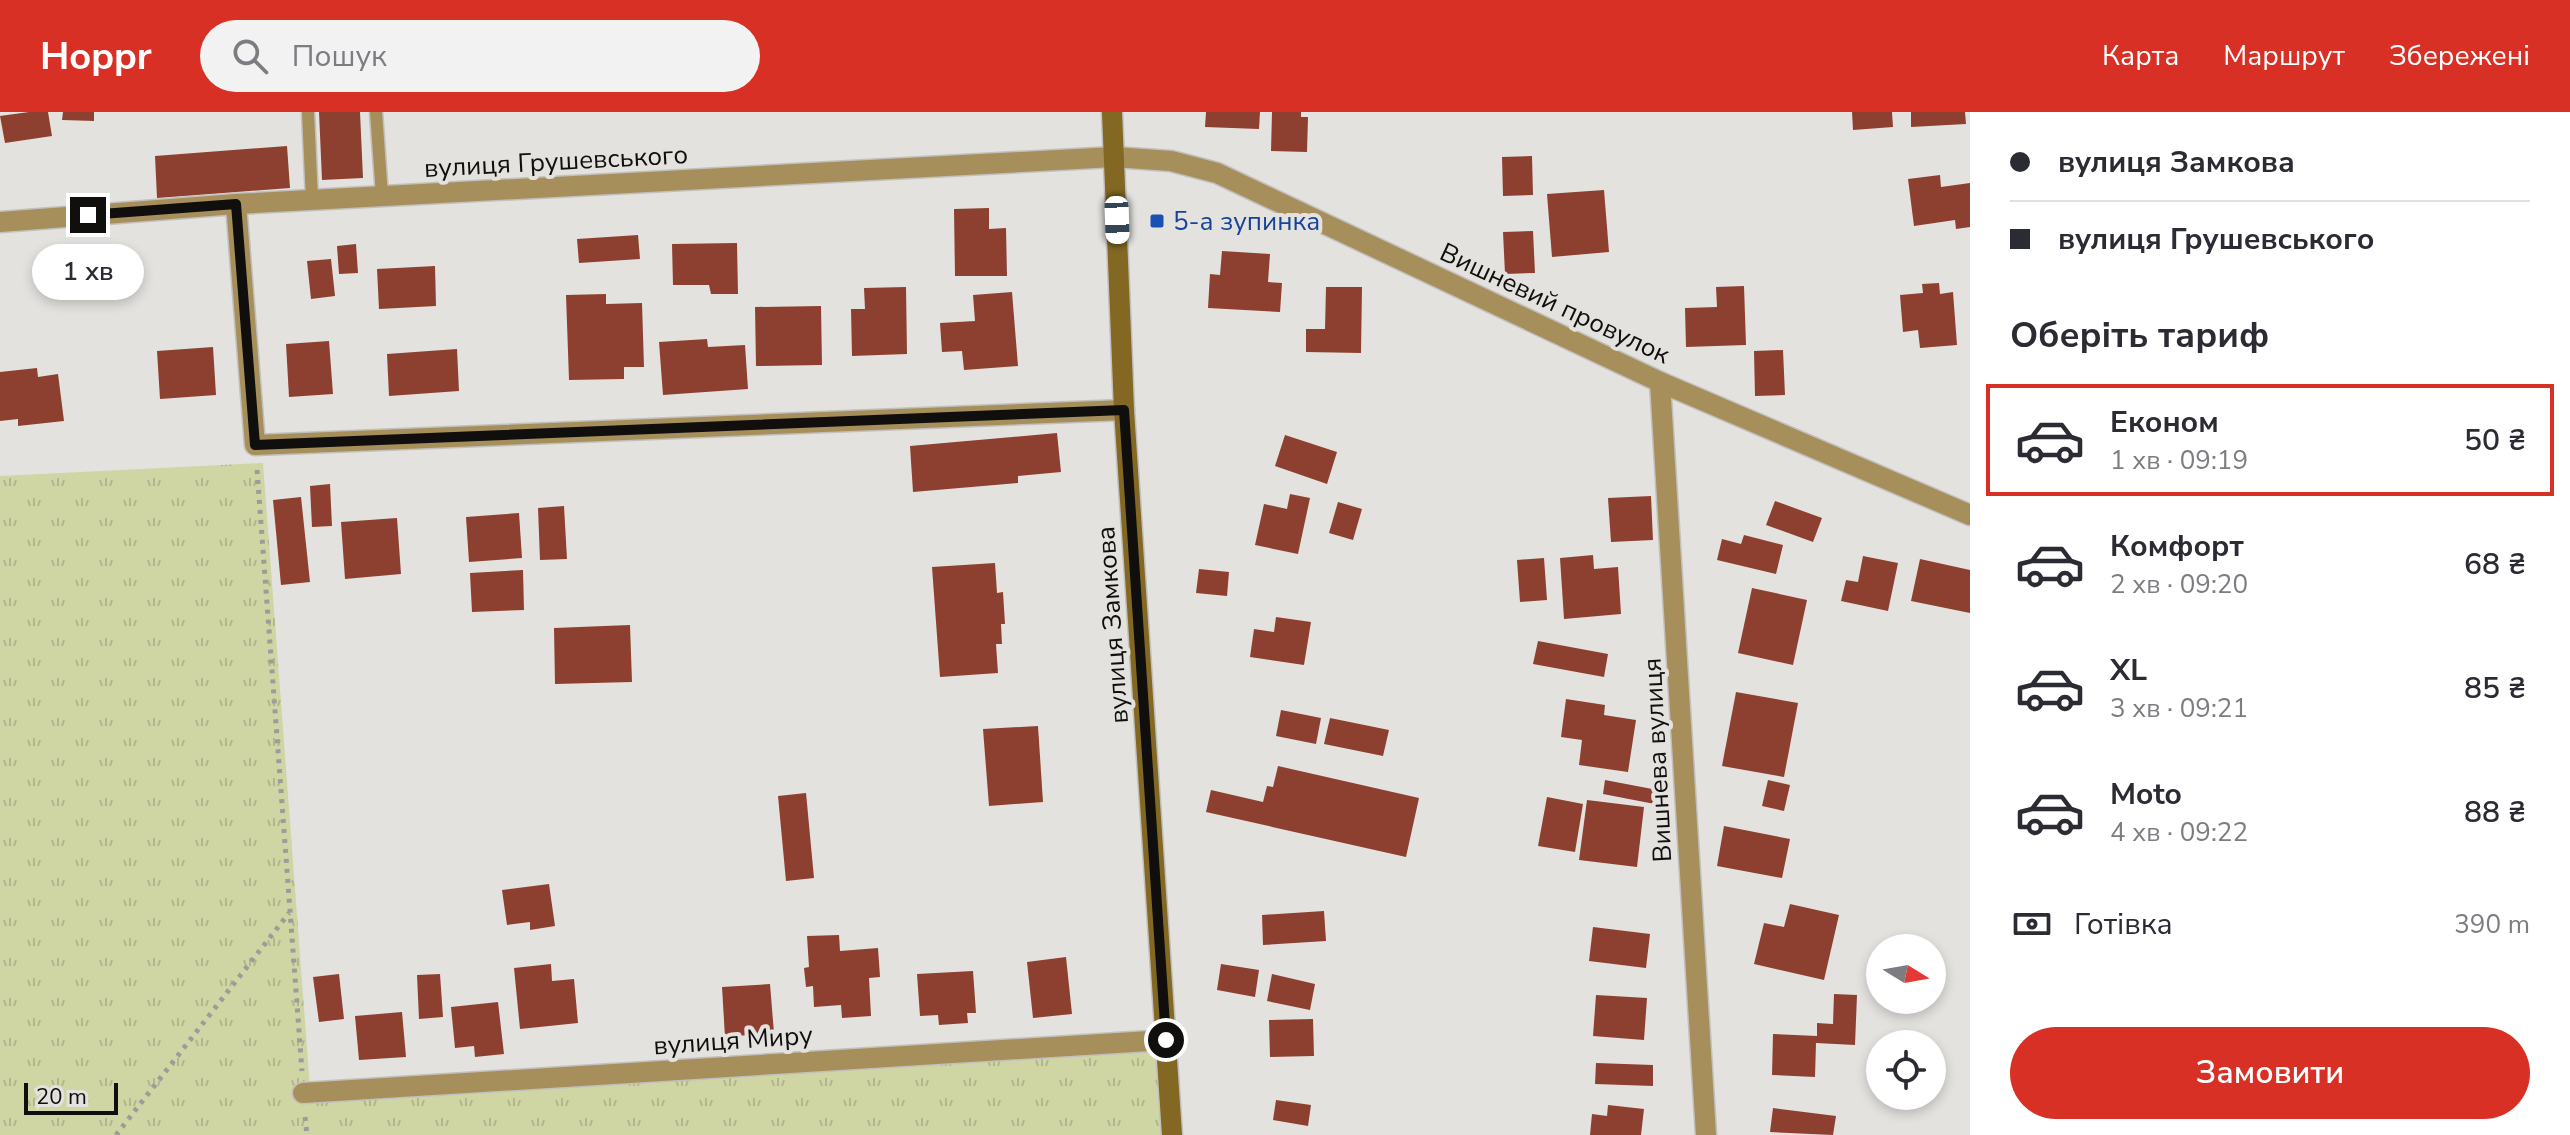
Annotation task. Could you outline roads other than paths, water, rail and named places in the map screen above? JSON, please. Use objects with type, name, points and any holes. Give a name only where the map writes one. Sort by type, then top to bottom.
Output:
[{"type":"street","name":"вулиця Замкова","points":[[1112,112],[1124,410],[1172,1135]]},
{"type":"street","name":"вулиця Грушевського","points":[[0,222],[236,204],[1114,157]]},
{"type":"street","name":"Вишневий провулок","points":[[1114,157],[1171,161],[1217,173],[1660,382],[1970,515]]},
{"type":"street","points":[[236,204],[255,445],[1124,410]]},
{"type":"street","name":"Вишнева вулиця","points":[[1660,382],[1706,1135]]},
{"type":"street","name":"вулиця Миру","points":[[303,1093],[1166,1040]]},
{"type":"lane","points":[[308,112],[312,200]]},
{"type":"lane","points":[[376,112],[382,196]]},
{"type":"place","name":"5-а зупинка","points":[[1157,221]]}]
